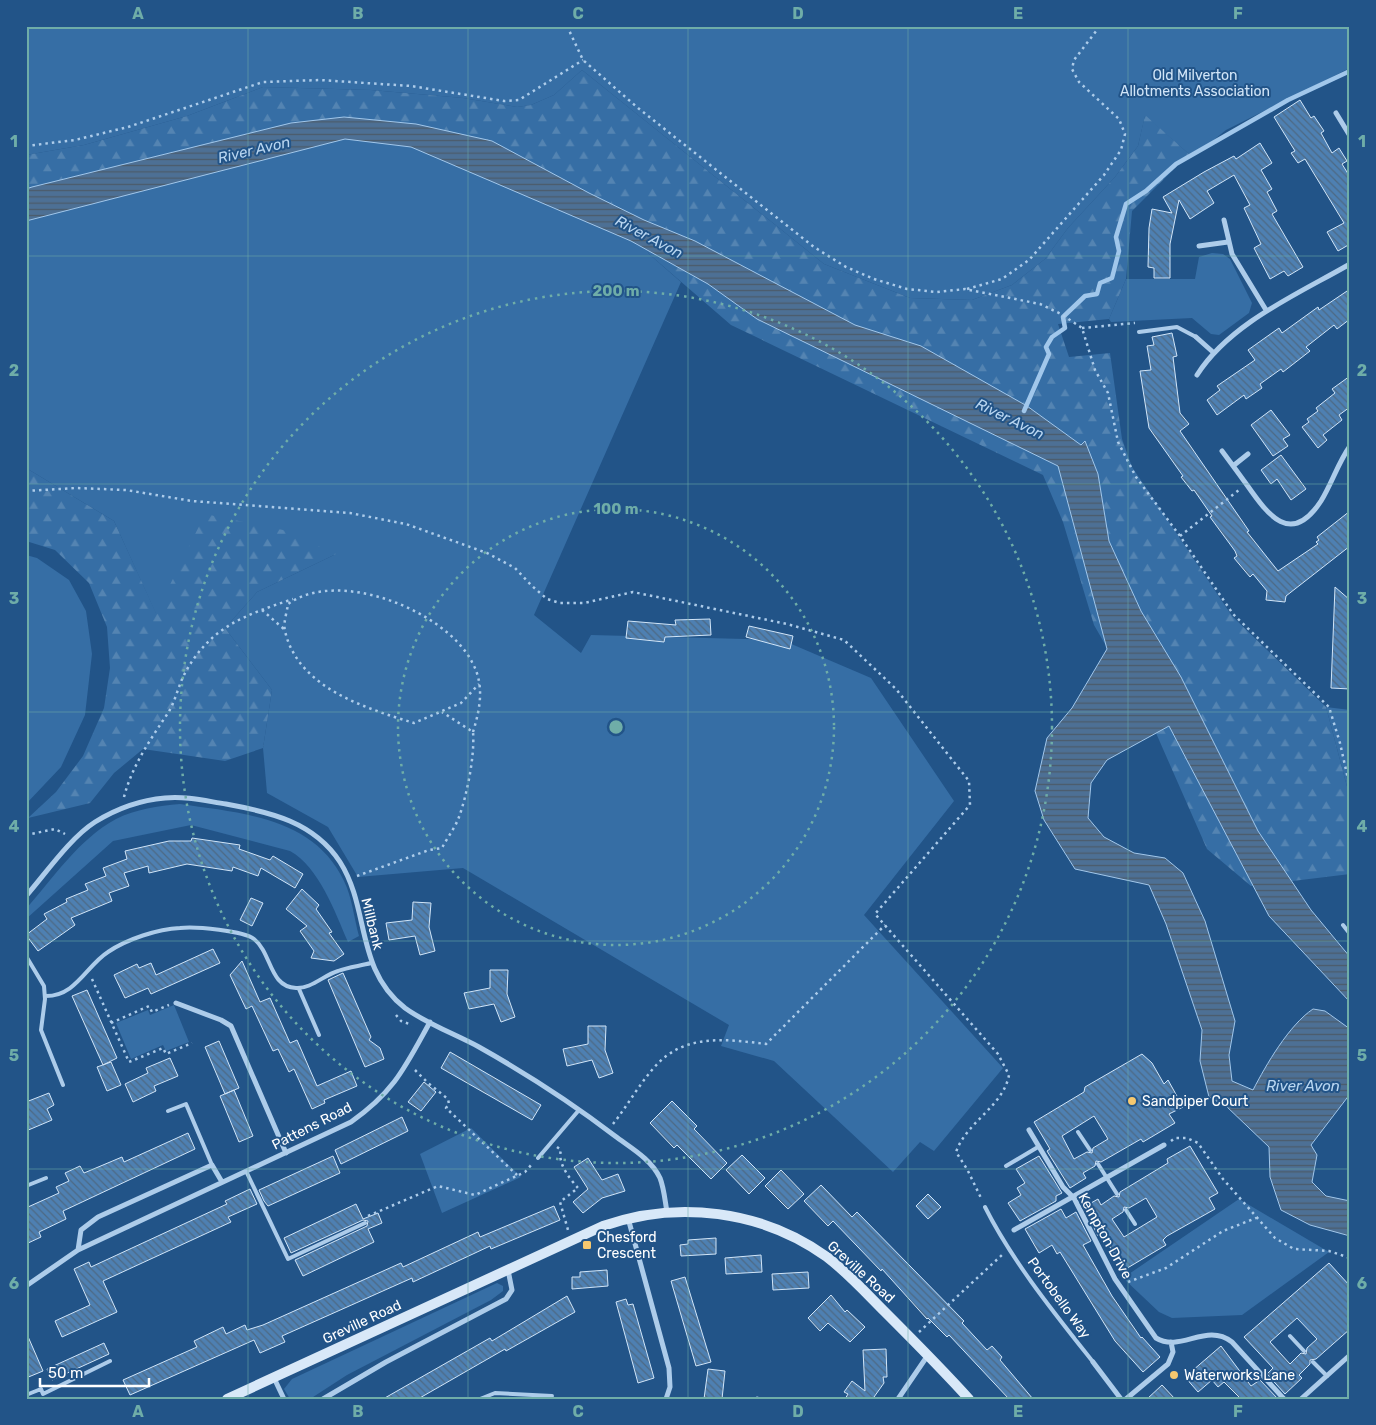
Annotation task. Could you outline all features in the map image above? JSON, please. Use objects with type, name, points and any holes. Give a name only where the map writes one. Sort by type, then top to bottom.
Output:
[{"type":"street","points":[[1336,113],[1350,136]]},
{"type":"street","points":[[1224,220],[1228,242],[1239,267],[1266,310]]},
{"type":"street","points":[[1199,246],[1228,242]]},
{"type":"street","points":[[1197,375],[1214,353],[1266,310],[1350,264]]},
{"type":"street","points":[[1196,337],[1214,353]]},
{"type":"street","points":[[1222,452],[1266,512],[1283,523],[1293,524],[1303,520],[1320,501],[1350,446]]},
{"type":"street","points":[[1233,466],[1248,454]]},
{"type":"street","name":"Millbank","points":[[26,896],[75,841],[94,823],[132,805],[160,799],[192,798],[279,815],[314,835],[340,862],[349,879],[371,963],[383,984],[398,1002],[430,1022],[521,1071],[608,1130],[641,1155],[654,1168],[661,1182],[667,1212]]},
{"type":"street","points":[[176,1003],[221,1020],[231,1026],[286,1153]]},
{"type":"street","name":"Pattens Road","points":[[26,1286],[78,1250],[342,1127],[362,1114],[392,1086],[408,1063],[430,1022]]},
{"type":"street","name":"Kempton Drive","points":[[1029,1130],[1063,1188],[1074,1198],[1095,1242],[1120,1286],[1156,1338],[1171,1342]]},
{"type":"street","points":[[1014,1230],[1164,1146]]},
{"type":"street","points":[[78,1250],[80,1230],[92,1220],[212,1166],[222,1182]]},
{"type":"street","name":"Greville Road","points":[[227,1399],[603,1226],[628,1218],[667,1212],[694,1212],[741,1218],[762,1223],[798,1240],[827,1257],[969,1399]]},
{"type":"street","points":[[628,1218],[669,1368],[670,1387],[666,1399]]},
{"type":"street","points":[[323,1399],[386,1362],[506,1299],[512,1290],[508,1270]]},
{"type":"street","points":[[1126,1399],[1168,1364],[1173,1352],[1171,1342],[1210,1334],[1222,1335],[1232,1342],[1284,1399]]},
{"type":"street","points":[[1301,1399],[1350,1355]]},
{"type":"street","points":[[898,1399],[928,1356]]},
{"type":"street","name":"Portobello Way","points":[[1093,1362],[1121,1399]]},
{"type":"street","points":[[274,1378],[284,1399]]},
{"type":"lane","points":[[1139,332],[1177,327],[1196,337]]},
{"type":"lane","points":[[1343,925],[1350,934]]},
{"type":"lane","points":[[46,996],[56,996],[66,992],[107,952],[117,947],[161,932],[189,928],[248,935],[263,949],[279,981],[291,988],[299,988],[336,971],[371,963]]},
{"type":"lane","points":[[26,956],[40,977],[46,996],[41,1030],[63,1085]]},
{"type":"lane","points":[[299,988],[319,1035]]},
{"type":"lane","points":[[168,1111],[186,1104],[212,1166]]},
{"type":"lane","points":[[538,1158],[579,1110]]},
{"type":"lane","points":[[1078,1132],[1090,1150]]},
{"type":"lane","points":[[1006,1166],[1038,1147]]},
{"type":"lane","points":[[1098,1164],[1117,1194]]},
{"type":"lane","points":[[246,1171],[288,1259],[364,1223]]},
{"type":"lane","points":[[26,1186],[46,1178]]},
{"type":"lane","name":"Portobello Way","points":[[985,1207],[996,1227],[1039,1291],[1093,1362]]},
{"type":"lane","points":[[1126,1210],[1135,1224]]},
{"type":"lane","points":[[1290,1336],[1304,1351]]},
{"type":"lane","points":[[26,1395],[41,1389],[43,1394],[110,1361]]},
{"type":"lane","points":[[1314,1362],[1327,1376]]},
{"type":"lane","points":[[480,1399],[495,1393],[552,1396]]},
{"type":"path","points":[[567,26],[583,60],[638,108],[814,247],[846,267],[874,279],[907,289],[937,292],[965,289],[1002,279],[1029,260],[1104,175],[1121,150],[1125,134],[1119,119],[1079,82],[1072,69],[1074,60],[1100,26]]},
{"type":"path","points":[[26,146],[75,140],[110,132],[263,82],[320,80],[411,86],[504,101],[519,100],[583,60]]},
{"type":"path","points":[[965,289],[1040,304],[1061,314],[1082,328],[1095,370],[1108,393],[1118,442],[1136,477],[1180,536],[1233,614],[1329,707],[1340,743],[1350,788]]},
{"type":"path","points":[[1082,328],[1131,324]]},
{"type":"path","points":[[1180,536],[1247,484]]},
{"type":"path","points":[[26,491],[76,488],[126,490],[192,501],[350,513],[406,524],[488,553],[515,568],[532,586],[547,598],[560,603],[584,603],[633,592],[787,624],[844,640],[896,689],[969,781],[970,805],[875,914],[998,1054],[1010,1075],[1008,1085],[1002,1094],[960,1140],[956,1152],[967,1169],[985,1207]]},
{"type":"path","points":[[123,802],[144,749],[169,711],[184,675],[204,644],[219,630],[244,616],[322,590],[354,591],[394,602],[422,614],[453,637],[472,662],[479,684],[481,704],[473,732],[474,745],[461,810],[442,848],[429,850],[354,877]]},
{"type":"path","points":[[285,630],[288,604],[296,598]]},
{"type":"path","points":[[262,610],[285,630],[299,662],[317,680],[345,697],[414,723],[461,703],[479,684]]},
{"type":"path","points":[[442,712],[473,732]]},
{"type":"path","points":[[26,835],[55,829],[75,841]]},
{"type":"path","points":[[608,1130],[664,1057],[680,1047],[717,1040],[766,1044],[885,925]]},
{"type":"path","points":[[88,971],[129,1062],[163,1048],[166,1054],[192,1043]]},
{"type":"path","points":[[112,1022],[149,1006],[152,1012],[176,1003]]},
{"type":"path","points":[[408,1063],[428,1084],[448,1099],[449,1104],[446,1108],[517,1175]]},
{"type":"path","points":[[1175,1138],[1187,1138],[1198,1143],[1218,1172],[1275,1238],[1294,1249],[1339,1253],[1350,1258]]},
{"type":"path","points":[[551,1143],[561,1150],[559,1156],[567,1176],[578,1188],[560,1202],[566,1225]]},
{"type":"path","points":[[364,1223],[362,1218],[438,1186],[475,1195],[525,1172]]},
{"type":"path","points":[[1120,1286],[1166,1268],[1223,1231],[1256,1218]]},
{"type":"path","points":[[920,1331],[1005,1252]]},
{"type":"green space","name":"Old Milverton Allotments Association","points":[[26,26],[1350,26],[1350,68],[1226,130],[1210,143],[1189,154],[1145,116],[1138,146],[1115,177],[1068,228],[1045,259],[1012,285],[972,300],[910,298],[824,264],[582,70],[554,95],[531,105],[517,107],[463,98],[371,90],[263,87],[187,116],[84,145],[26,155]]},
{"type":"green space","points":[[582,70],[824,264],[910,298],[972,300],[1012,285],[1045,259],[1068,228],[1115,177],[1138,146],[1145,115],[1189,154],[1132,211],[1126,279],[1109,319],[1058,324],[1069,357],[1110,353],[1122,439],[1132,467],[1232,616],[1326,707],[1350,798],[1350,874],[1251,886],[1207,849],[1156,733],[1094,625],[1063,522],[1043,475],[731,325],[649,254],[637,231],[486,152],[342,130],[26,204],[26,155],[84,145],[187,116],[263,87],[371,90],[463,98],[517,107],[531,105],[554,95]]},
{"type":"green space","points":[[342,130],[409,133],[637,231],[649,254],[681,282],[534,615],[581,653],[591,635],[782,640],[871,678],[954,801],[864,915],[1003,1068],[934,1151],[920,1142],[893,1172],[774,1061],[721,1046],[729,1025],[463,868],[358,877],[328,827],[267,793],[263,748],[272,690],[225,628],[257,592],[336,554],[156,614],[114,521],[26,468],[26,204]]},
{"type":"green space","points":[[1212,253],[1223,254],[1230,259],[1252,303],[1249,313],[1219,335],[1211,334],[1192,318],[1111,322],[1109,319],[1126,279],[1195,279],[1199,257]]},
{"type":"green space","points":[[26,468],[114,521],[156,613],[205,514],[283,530],[336,554],[257,592],[225,628],[272,690],[263,748],[225,761],[143,749],[114,773],[90,803],[28,818],[56,792],[83,756],[104,708],[110,668],[107,627],[89,583],[55,550],[26,541]]},
{"type":"green space","points":[[26,555],[37,558],[69,580],[86,611],[92,654],[85,715],[61,767],[26,804]]},
{"type":"green space","points":[[1326,707],[1350,710],[1350,798]]},
{"type":"green space","points":[[180,804],[251,815],[295,831],[314,843],[331,860],[347,887],[359,936],[348,942],[332,904],[318,879],[300,858],[290,851],[191,825],[113,841],[26,919],[26,909],[78,848],[103,827],[116,819],[139,810]]},
{"type":"green space","points":[[174,1005],[189,1042],[166,1051],[163,1045],[131,1059],[116,1023],[148,1010],[150,1015]]},
{"type":"green space","points":[[471,1128],[521,1177],[442,1213],[420,1154]]},
{"type":"green space","points":[[1239,1199],[1329,1252],[1242,1315],[1172,1318],[1159,1312],[1123,1278]]},
{"type":"green space","points":[[497,1283],[503,1286],[503,1291],[491,1300],[347,1375],[310,1399],[290,1399],[284,1389],[292,1379]]},
{"type":"water","name":"River Avon","points":[[344,117],[416,124],[492,141],[589,193],[644,220],[695,241],[855,325],[921,346],[1027,406],[1081,445],[1085,441],[1098,474],[1109,541],[1141,611],[1181,677],[1258,831],[1311,910],[1350,957],[1350,1002],[1269,916],[1169,726],[1107,760],[1091,783],[1088,818],[1104,837],[1134,853],[1165,858],[1183,873],[1205,921],[1235,1021],[1229,1055],[1232,1081],[1253,1090],[1271,1058],[1287,1035],[1313,1009],[1325,1011],[1350,1029],[1350,1094],[1311,1145],[1317,1155],[1312,1182],[1326,1196],[1350,1201],[1350,1236],[1310,1225],[1281,1210],[1270,1177],[1269,1147],[1226,1106],[1209,1097],[1200,1061],[1202,1030],[1166,924],[1149,885],[1075,869],[1044,820],[1035,791],[1047,738],[1072,708],[1107,649],[1058,466],[757,319],[708,284],[631,241],[411,147],[345,139],[26,221],[26,189],[32,187],[291,123]]},
{"type":"building","points":[[1300,100],[1311,118],[1314,116],[1324,131],[1321,133],[1332,153],[1339,148],[1347,161],[1342,164],[1350,177],[1350,244],[1338,251],[1327,232],[1344,223],[1305,159],[1298,163],[1291,153],[1295,151],[1274,117]]},
{"type":"building","points":[[1260,143],[1272,163],[1261,170],[1272,189],[1267,192],[1277,211],[1272,214],[1303,267],[1288,276],[1284,271],[1270,279],[1254,248],[1261,244],[1244,208],[1250,205],[1234,175],[1207,191],[1214,203],[1190,219],[1179,200],[1170,244],[1170,278],[1154,278],[1154,268],[1148,267],[1149,228],[1152,209],[1172,213],[1163,197],[1234,156],[1236,159]]},
{"type":"building","points":[[1350,289],[1350,319],[1337,329],[1334,325],[1306,347],[1310,351],[1283,372],[1281,369],[1260,384],[1262,388],[1246,399],[1244,395],[1217,415],[1207,400],[1220,390],[1217,386],[1255,360],[1248,350],[1279,328],[1282,333],[1318,307],[1319,310]]},
{"type":"building","points":[[1172,333],[1177,356],[1173,357],[1180,413],[1189,424],[1180,431],[1249,531],[1247,532],[1278,571],[1318,544],[1316,542],[1319,540],[1317,537],[1350,511],[1350,546],[1286,596],[1285,602],[1266,600],[1267,591],[1253,574],[1250,577],[1234,558],[1237,556],[1235,551],[1210,517],[1212,516],[1194,490],[1192,491],[1181,477],[1183,476],[1149,428],[1140,371],[1151,370],[1147,346],[1154,345],[1152,337]]},
{"type":"building","points":[[1350,376],[1350,407],[1339,415],[1342,420],[1323,435],[1327,440],[1318,448],[1302,427],[1309,422],[1307,419],[1318,411],[1316,408],[1335,393],[1332,389]]},
{"type":"building","points":[[1271,410],[1290,435],[1283,439],[1288,446],[1273,456],[1251,425]]},
{"type":"building","points":[[1281,455],[1306,489],[1291,500],[1277,479],[1271,484],[1261,470]]},
{"type":"building","points":[[1335,587],[1350,600],[1350,689],[1331,688]]},
{"type":"building","points":[[710,619],[711,635],[665,637],[664,642],[626,638],[628,621],[676,625],[675,620]]},
{"type":"building","points":[[749,626],[793,636],[790,649],[746,637]]},
{"type":"building","points":[[192,838],[240,845],[239,849],[270,860],[273,856],[303,874],[295,888],[261,868],[258,876],[233,867],[232,871],[187,864],[149,873],[148,866],[124,873],[129,886],[109,893],[112,901],[71,918],[75,925],[38,951],[26,935],[47,919],[44,914],[67,902],[66,899],[88,890],[85,884],[106,876],[103,868],[127,859],[125,851],[169,841],[191,841]]},
{"type":"building","points":[[302,889],[319,905],[316,909],[332,932],[329,933],[344,954],[334,961],[311,958],[314,951],[300,931],[307,926],[286,909]]},
{"type":"building","points":[[251,898],[263,903],[252,926],[240,920]]},
{"type":"building","points":[[413,902],[431,903],[429,927],[435,951],[420,955],[415,936],[389,940],[386,923],[412,920]]},
{"type":"building","points":[[213,949],[220,963],[151,994],[148,988],[125,998],[114,975],[137,964],[139,968],[151,963],[156,975]]},
{"type":"building","points":[[242,961],[260,1002],[270,998],[290,1043],[297,1040],[317,1086],[351,1071],[357,1086],[324,1100],[325,1103],[312,1109],[294,1069],[289,1072],[278,1049],[273,1051],[252,1006],[246,1009],[230,975]]},
{"type":"building","points":[[490,970],[508,970],[507,994],[515,1017],[501,1022],[494,1004],[469,1009],[464,993],[490,988]]},
{"type":"building","points":[[343,973],[371,1037],[369,1040],[380,1048],[384,1059],[365,1067],[328,980]]},
{"type":"building","points":[[87,990],[117,1058],[103,1065],[72,996]]},
{"type":"building","points":[[588,1026],[606,1026],[605,1050],[613,1073],[599,1078],[592,1060],[567,1066],[563,1049],[588,1044]]},
{"type":"building","points":[[219,1041],[239,1088],[225,1094],[205,1047]]},
{"type":"building","points":[[450,1052],[541,1105],[532,1120],[441,1068]]},
{"type":"building","points":[[1142,1054],[1152,1063],[1164,1084],[1168,1080],[1183,1107],[1169,1114],[1175,1123],[1143,1142],[1141,1139],[1101,1162],[1096,1161],[1095,1166],[1083,1173],[1086,1178],[1070,1188],[1047,1151],[1050,1149],[1034,1122],[1084,1092],[1085,1087]],"holes":[[[1094,1116],[1108,1139],[1093,1148],[1092,1153],[1087,1152],[1074,1159],[1062,1136]]]},
{"type":"building","points":[[170,1058],[178,1076],[154,1086],[156,1091],[133,1102],[125,1084],[148,1073],[146,1068]]},
{"type":"building","points":[[111,1062],[121,1085],[107,1091],[97,1067]]},
{"type":"building","points":[[424,1082],[436,1092],[421,1111],[408,1102]]},
{"type":"building","points":[[234,1090],[253,1136],[239,1142],[220,1096]]},
{"type":"building","points":[[49,1093],[54,1105],[47,1109],[52,1120],[26,1131],[26,1102]]},
{"type":"building","points":[[672,1101],[697,1126],[694,1129],[727,1163],[711,1179],[677,1145],[674,1148],[650,1123]]},
{"type":"building","points":[[402,1117],[408,1131],[341,1164],[335,1150]]},
{"type":"building","points":[[188,1133],[195,1149],[63,1211],[66,1219],[39,1232],[41,1237],[26,1244],[26,1204],[28,1207],[59,1193],[56,1187],[69,1181],[65,1173],[80,1166],[84,1173],[122,1157],[124,1162]]},
{"type":"building","points":[[1190,1146],[1218,1193],[1209,1198],[1215,1209],[1167,1236],[1163,1240],[1166,1245],[1124,1270],[1102,1234],[1098,1236],[1084,1207],[1098,1199],[1101,1205],[1114,1196],[1119,1197],[1120,1192],[1168,1163],[1167,1159]],"holes":[[[1146,1198],[1157,1217],[1124,1237],[1112,1219],[1123,1212],[1124,1207],[1129,1208]]]},
{"type":"building","points":[[742,1155],[765,1178],[749,1194],[726,1170]]},
{"type":"building","points":[[333,1156],[340,1173],[268,1206],[264,1201],[259,1190]]},
{"type":"building","points":[[1039,1156],[1062,1193],[1056,1196],[1056,1201],[1020,1221],[1008,1203],[1021,1195],[1017,1188],[1025,1183],[1016,1169]]},
{"type":"building","points":[[588,1158],[602,1180],[618,1174],[625,1191],[602,1198],[583,1213],[573,1202],[588,1189],[574,1167]]},
{"type":"building","points":[[781,1170],[804,1194],[788,1209],[765,1186]]},
{"type":"building","points":[[821,1185],[852,1217],[857,1212],[964,1321],[962,1323],[987,1350],[992,1346],[1002,1357],[1000,1360],[1033,1399],[1009,1399],[949,1335],[947,1337],[927,1319],[882,1269],[881,1271],[833,1221],[828,1226],[804,1201]]},
{"type":"building","points":[[250,1189],[257,1204],[228,1217],[231,1222],[103,1281],[117,1312],[62,1337],[55,1321],[90,1305],[74,1269],[89,1262],[91,1267],[227,1204],[225,1201]]},
{"type":"building","points":[[928,1194],[941,1207],[928,1219],[916,1206]]},
{"type":"building","points":[[356,1204],[363,1219],[378,1213],[382,1223],[368,1229],[374,1242],[303,1276],[295,1260],[367,1226],[368,1221],[363,1220],[291,1253],[284,1238]]},
{"type":"building","points":[[554,1206],[560,1220],[491,1249],[490,1246],[413,1282],[412,1278],[282,1336],[285,1342],[260,1353],[254,1340],[130,1395],[123,1380],[197,1347],[194,1341],[223,1327],[226,1334],[245,1325],[247,1330],[263,1325],[401,1263],[403,1267],[478,1232],[480,1237]]},
{"type":"building","points":[[1061,1209],[1066,1218],[1076,1212],[1091,1241],[1083,1245],[1112,1296],[1141,1338],[1160,1357],[1143,1372],[1115,1341],[1060,1252],[1057,1254],[1052,1245],[1039,1253],[1025,1229]]},
{"type":"building","points":[[716,1238],[716,1254],[681,1256],[680,1245],[688,1244],[688,1240]]},
{"type":"building","points":[[761,1255],[762,1272],[726,1274],[725,1258]]},
{"type":"building","points":[[1329,1263],[1350,1286],[1350,1329],[1316,1359],[1310,1360],[1310,1364],[1299,1375],[1302,1378],[1285,1394],[1267,1374],[1273,1368],[1244,1337]],"holes":[[[1297,1318],[1317,1339],[1307,1348],[1306,1354],[1301,1353],[1290,1364],[1270,1342]]]},
{"type":"building","points":[[607,1270],[608,1286],[572,1289],[572,1277],[580,1277],[580,1272]]},
{"type":"building","points":[[808,1272],[809,1288],[773,1290],[772,1274]]},
{"type":"building","points":[[685,1277],[711,1362],[696,1366],[671,1281]]},
{"type":"building","points":[[831,1295],[845,1312],[847,1310],[865,1327],[850,1342],[828,1323],[820,1331],[808,1318]]},
{"type":"building","points":[[567,1296],[575,1312],[506,1351],[505,1349],[418,1399],[383,1399],[490,1338],[492,1341]]},
{"type":"building","points":[[626,1299],[628,1305],[633,1304],[654,1378],[638,1383],[616,1302]]},
{"type":"building","points":[[26,1332],[43,1371],[26,1378]]},
{"type":"building","points":[[104,1343],[109,1354],[52,1380],[47,1369]]},
{"type":"building","points":[[1221,1346],[1251,1386],[1260,1380],[1278,1399],[1241,1399],[1224,1382],[1218,1387],[1212,1380],[1198,1392],[1185,1377]]},
{"type":"building","points":[[886,1349],[887,1377],[883,1377],[884,1383],[874,1397],[877,1399],[845,1399],[848,1394],[844,1392],[852,1381],[865,1391],[863,1350]]},
{"type":"building","points":[[708,1369],[725,1371],[722,1399],[704,1399]]},
{"type":"building","points":[[1162,1385],[1175,1399],[1147,1399]]},
{"type":"waterway","name":"River Avon","points":[[1024,411],[1049,354],[1046,347],[1052,337],[1065,328],[1063,317],[1085,296],[1097,294],[1100,283],[1112,278],[1119,251],[1116,237],[1126,204],[1146,191],[1176,164],[1288,100],[1350,71]]},
{"type":"place","name":"Sandpiper Court","points":[[1132,1101]]},
{"type":"place","name":"Chesford Crescent","points":[[587,1245]]},
{"type":"place","name":"Waterworks Lane","points":[[1174,1375]]}]
